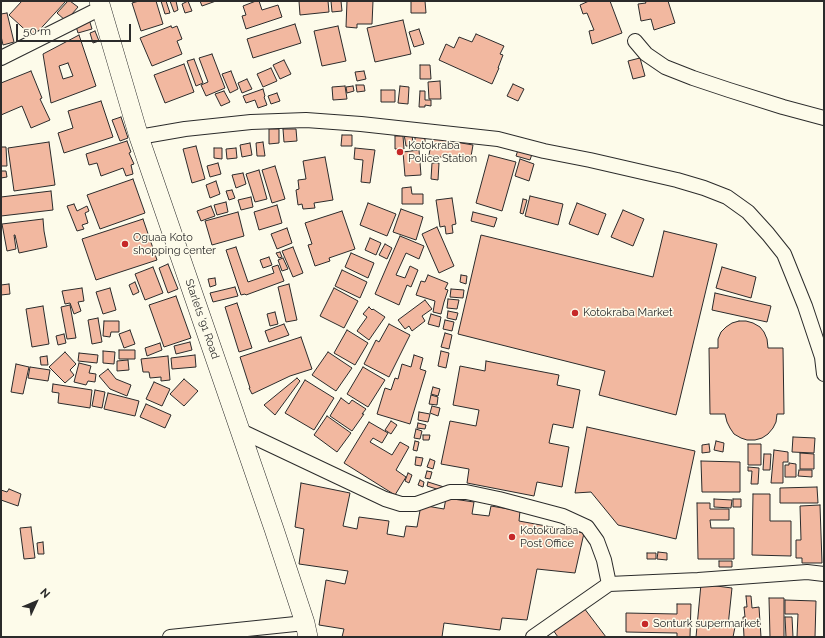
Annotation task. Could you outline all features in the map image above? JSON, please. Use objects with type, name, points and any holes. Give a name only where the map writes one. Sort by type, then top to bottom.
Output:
[{"type":"street","points":[[1,58],[100,4]]},
{"type":"street","name":"Starlets '91 Road","points":[[100,4],[139,137],[272,522],[306,630]]},
{"type":"street","points":[[635,41],[646,54],[665,67],[783,107],[824,118]]},
{"type":"street","points":[[139,137],[185,129],[251,122],[306,120],[361,124],[498,139],[544,151],[677,180],[704,188],[727,197],[748,212],[784,254],[805,306],[822,357],[824,374]]},
{"type":"street","points":[[239,430],[385,499],[400,504],[416,504],[450,492],[466,492],[563,516],[587,527],[597,541],[604,560],[609,584]]},
{"type":"street","points":[[533,637],[609,584],[698,580],[807,572],[824,574]]},
{"type":"street","points":[[170,637],[306,630]]},
{"type":"building","points":[[22,1],[66,1],[33,37],[9,15]]},
{"type":"building","points":[[68,1],[78,7],[66,21],[57,13]]},
{"type":"building","points":[[139,1],[156,1],[163,24],[141,31],[132,3]]},
{"type":"building","points":[[161,1],[166,1],[170,13],[165,14]]},
{"type":"building","points":[[170,1],[176,1],[178,10],[174,12]]},
{"type":"building","points":[[188,1],[192,11],[185,13],[182,4]]},
{"type":"building","points":[[200,1],[216,1],[202,6]]},
{"type":"building","points":[[259,1],[262,10],[278,5],[282,17],[246,29],[242,16],[246,15],[243,6]]},
{"type":"building","points":[[299,1],[328,1],[329,12],[300,15]]},
{"type":"building","points":[[331,1],[341,1],[342,11],[332,12]]},
{"type":"building","points":[[347,1],[373,1],[372,24],[357,24],[357,28],[346,27]]},
{"type":"building","points":[[411,1],[425,1],[426,13],[411,13]]},
{"type":"building","points":[[589,1],[610,1],[622,33],[592,44],[589,31],[594,30],[587,13],[583,14],[580,5]]},
{"type":"building","points":[[645,1],[668,1],[675,23],[654,30],[651,19],[641,21],[638,4],[646,3]]},
{"type":"building","points":[[7,13],[14,42],[3,45],[1,36],[1,14]]},
{"type":"building","points":[[89,19],[92,29],[78,33],[75,23]]},
{"type":"building","points":[[403,20],[411,54],[375,62],[367,28]]},
{"type":"building","points":[[295,24],[301,43],[253,58],[247,39]]},
{"type":"building","points":[[171,26],[172,28],[177,26],[182,39],[177,41],[182,54],[152,66],[140,38]]},
{"type":"building","points":[[338,26],[346,61],[322,66],[314,31]]},
{"type":"building","points":[[419,29],[424,44],[414,47],[409,32]]},
{"type":"building","points":[[95,31],[99,41],[93,43],[90,33]]},
{"type":"building","points":[[476,34],[504,46],[500,54],[503,55],[499,68],[492,84],[439,60],[446,44],[454,48],[459,37],[472,42]]},
{"type":"building","points":[[79,35],[96,86],[51,103],[43,54]],"holes":[[[68,63],[73,76],[63,79],[59,66]]]},
{"type":"building","points":[[212,54],[225,88],[206,96],[201,85],[208,82],[199,58]]},
{"type":"building","points":[[640,58],[645,76],[633,79],[628,61]]},
{"type":"building","points":[[194,59],[203,83],[196,86],[187,61]]},
{"type":"building","points":[[284,60],[291,74],[280,79],[273,65]]},
{"type":"building","points":[[184,64],[194,92],[165,103],[154,75]]},
{"type":"building","points":[[420,65],[430,65],[431,79],[420,79]]},
{"type":"building","points":[[271,68],[277,81],[263,87],[257,74]]},
{"type":"building","points":[[31,71],[42,98],[40,99],[50,120],[31,128],[22,106],[1,115],[1,83]]},
{"type":"building","points":[[231,71],[238,89],[230,93],[222,74]]},
{"type":"building","points":[[364,71],[366,79],[357,81],[355,72]]},
{"type":"building","points":[[247,79],[252,89],[242,93],[238,83]]},
{"type":"building","points":[[440,81],[441,99],[429,99],[428,82]]},
{"type":"building","points":[[513,84],[524,89],[518,101],[507,96]]},
{"type":"building","points":[[356,85],[364,85],[365,91],[357,92]]},
{"type":"building","points":[[345,86],[347,99],[333,100],[332,87]]},
{"type":"building","points":[[353,86],[354,91],[347,93],[346,87]]},
{"type":"building","points":[[400,86],[409,87],[408,104],[398,103]]},
{"type":"building","points":[[263,89],[267,105],[258,108],[255,100],[246,103],[243,96]]},
{"type":"building","points":[[381,90],[395,90],[395,102],[381,102]]},
{"type":"building","points":[[224,91],[230,102],[221,106],[215,94]]},
{"type":"building","points":[[420,91],[425,91],[425,100],[431,100],[431,106],[425,105],[425,107],[419,107]]},
{"type":"building","points":[[277,93],[280,101],[271,104],[268,96]]},
{"type":"building","points":[[101,101],[113,137],[64,153],[58,133],[73,128],[68,111]]},
{"type":"building","points":[[121,117],[128,138],[120,141],[112,120]]},
{"type":"building","points":[[269,129],[279,129],[279,143],[269,144]]},
{"type":"building","points":[[283,129],[296,129],[297,141],[284,142]]},
{"type":"building","points":[[412,133],[413,146],[406,146],[404,134]]},
{"type":"building","points":[[415,134],[425,134],[425,147],[415,147]]},
{"type":"building","points":[[342,135],[352,135],[352,146],[341,146]]},
{"type":"building","points":[[395,136],[403,136],[404,149],[395,149]]},
{"type":"building","points":[[432,138],[473,145],[470,162],[429,155]]},
{"type":"building","points":[[127,141],[131,152],[129,153],[134,164],[131,165],[133,174],[126,176],[123,168],[101,176],[97,163],[89,165],[86,154]]},
{"type":"building","points":[[49,142],[55,185],[14,191],[8,148]]},
{"type":"building","points":[[263,142],[265,156],[257,156],[256,143]]},
{"type":"building","points":[[250,143],[252,155],[242,157],[240,145]]},
{"type":"building","points":[[196,146],[205,179],[192,183],[183,149]]},
{"type":"building","points":[[1,147],[6,147],[7,166],[1,166]]},
{"type":"building","points":[[214,148],[222,148],[222,159],[214,158]]},
{"type":"building","points":[[236,148],[237,158],[227,159],[226,149]]},
{"type":"building","points":[[355,148],[375,150],[370,183],[361,182],[363,160],[354,159]]},
{"type":"building","points":[[419,150],[421,175],[405,176],[403,152]]},
{"type":"building","points":[[518,150],[532,154],[530,160],[516,156]]},
{"type":"building","points":[[489,155],[516,162],[502,211],[476,203]]},
{"type":"building","points":[[325,157],[333,200],[314,203],[315,208],[303,209],[302,204],[298,205],[296,190],[299,189],[298,180],[306,179],[303,161]]},
{"type":"building","points":[[520,159],[534,164],[529,181],[515,176]]},
{"type":"building","points":[[218,163],[221,174],[210,177],[207,166]]},
{"type":"building","points":[[432,163],[439,163],[438,180],[431,179]]},
{"type":"building","points":[[275,166],[285,199],[272,203],[262,170]]},
{"type":"building","points":[[259,170],[267,199],[255,202],[246,174]]},
{"type":"building","points":[[1,171],[6,171],[7,177],[1,178]]},
{"type":"building","points":[[243,173],[246,184],[236,188],[232,175]]},
{"type":"building","points":[[133,179],[145,213],[100,229],[87,195]]},
{"type":"building","points":[[216,181],[220,194],[210,198],[206,185]]},
{"type":"building","points":[[411,187],[412,194],[423,194],[423,204],[402,204],[402,188]]},
{"type":"building","points":[[232,190],[235,198],[229,200],[226,191]]},
{"type":"building","points":[[51,191],[53,210],[1,216],[1,197]]},
{"type":"building","points":[[530,196],[563,204],[558,225],[525,216]]},
{"type":"building","points":[[251,197],[253,207],[241,210],[238,200]]},
{"type":"building","points":[[452,198],[456,224],[452,225],[453,233],[446,234],[445,226],[440,227],[436,200]]},
{"type":"building","points":[[523,199],[527,200],[523,214],[520,213]]},
{"type":"building","points":[[226,202],[228,212],[217,215],[214,205]]},
{"type":"building","points":[[368,203],[396,214],[387,236],[360,225]]},
{"type":"building","points":[[577,203],[606,214],[598,235],[569,224]]},
{"type":"building","points":[[74,204],[77,211],[87,206],[89,211],[85,213],[88,223],[82,225],[84,229],[77,231],[67,206]]},
{"type":"building","points":[[277,205],[282,223],[259,230],[254,212]]},
{"type":"building","points":[[211,206],[215,216],[201,221],[197,211]]},
{"type":"building","points":[[401,209],[423,217],[416,240],[393,232]]},
{"type":"building","points":[[623,210],[644,219],[633,246],[611,237]]},
{"type":"building","points":[[342,211],[355,249],[329,258],[330,261],[315,266],[308,245],[312,244],[305,223]]},
{"type":"building","points":[[238,212],[244,236],[212,245],[205,221]]},
{"type":"building","points":[[473,212],[497,218],[494,227],[471,221]]},
{"type":"building","points":[[43,219],[47,247],[19,253],[14,235],[16,249],[7,251],[2,224]]},
{"type":"building","points":[[143,219],[157,260],[96,280],[82,239]]},
{"type":"building","points":[[437,227],[454,266],[439,273],[422,234]]},
{"type":"building","points":[[287,228],[292,243],[277,249],[271,234]]},
{"type":"building","points":[[664,231],[717,244],[676,415],[599,395],[605,371],[458,334],[481,235],[653,277]]},
{"type":"building","points":[[400,236],[424,246],[419,259],[406,253],[396,275],[405,278],[410,266],[418,270],[411,287],[407,285],[399,305],[375,294]]},
{"type":"building","points":[[370,238],[381,243],[376,255],[365,250]]},
{"type":"building","points":[[385,244],[392,248],[387,259],[379,255]]},
{"type":"building","points":[[236,247],[248,282],[274,273],[272,267],[278,265],[284,281],[246,295],[241,295],[226,250]]},
{"type":"building","points":[[293,247],[303,273],[293,277],[282,251]]},
{"type":"building","points":[[280,252],[282,257],[279,258],[276,253]]},
{"type":"building","points":[[351,253],[374,263],[368,278],[345,267]]},
{"type":"building","points":[[269,257],[272,265],[263,268],[260,260]]},
{"type":"building","points":[[283,258],[288,269],[282,271],[278,260]]},
{"type":"building","points":[[168,264],[178,289],[168,293],[159,268]]},
{"type":"building","points":[[153,267],[163,293],[145,300],[135,274]]},
{"type":"building","points":[[722,267],[756,277],[751,298],[716,288]]},
{"type":"building","points":[[342,270],[367,282],[360,298],[335,286]]},
{"type":"building","points":[[428,275],[448,283],[445,289],[448,290],[441,314],[433,312],[435,301],[416,295],[421,281],[425,282]]},
{"type":"building","points":[[461,275],[467,276],[466,284],[460,282]]},
{"type":"building","points":[[215,278],[216,285],[210,287],[208,279]]},
{"type":"building","points":[[135,282],[139,292],[133,295],[129,285]]},
{"type":"building","points":[[9,284],[10,294],[1,295],[1,285]]},
{"type":"building","points":[[289,284],[297,320],[286,322],[278,287]]},
{"type":"building","points":[[235,287],[238,296],[213,302],[210,293]]},
{"type":"building","points":[[82,288],[84,301],[78,302],[81,311],[74,314],[70,303],[65,304],[62,291]]},
{"type":"building","points":[[110,288],[116,310],[103,314],[96,292]]},
{"type":"building","points":[[334,288],[358,301],[344,328],[320,316]]},
{"type":"building","points":[[451,289],[464,290],[463,298],[450,297]]},
{"type":"building","points":[[715,293],[771,306],[767,322],[712,310]]},
{"type":"building","points":[[176,296],[191,338],[164,347],[149,305]]},
{"type":"building","points":[[448,299],[459,300],[457,309],[447,308]]},
{"type":"building","points":[[425,300],[432,309],[422,316],[425,321],[412,331],[409,326],[405,329],[398,320]]},
{"type":"building","points":[[237,303],[252,348],[239,352],[225,307]]},
{"type":"building","points":[[70,305],[76,338],[67,339],[61,307]]},
{"type":"building","points":[[43,306],[49,344],[32,347],[26,309]]},
{"type":"building","points":[[369,307],[385,317],[369,340],[357,331],[367,317],[363,314]]},
{"type":"building","points":[[448,311],[458,313],[456,320],[447,318]]},
{"type":"building","points":[[275,312],[278,324],[270,326],[267,314]]},
{"type":"building","points":[[431,314],[441,317],[439,327],[428,324]]},
{"type":"building","points":[[98,318],[102,342],[92,344],[88,320]]},
{"type":"building","points":[[445,320],[454,322],[452,331],[443,329]]},
{"type":"building","points":[[104,321],[119,321],[119,332],[111,332],[110,337],[103,336]]},
{"type":"building","points":[[739,321],[753,323],[760,327],[767,339],[768,348],[783,348],[784,414],[777,414],[776,422],[768,434],[755,440],[747,440],[734,434],[727,422],[725,414],[710,414],[709,348],[718,348],[718,339],[721,332],[732,323]]},
{"type":"building","points":[[284,324],[289,335],[269,342],[265,331]]},
{"type":"building","points":[[389,324],[410,335],[389,377],[364,364],[376,340],[379,342]]},
{"type":"building","points":[[130,330],[135,344],[124,348],[119,334]]},
{"type":"building","points":[[347,330],[368,343],[355,365],[334,353]]},
{"type":"building","points":[[445,333],[452,335],[449,349],[441,347]]},
{"type":"building","points":[[64,334],[66,343],[58,345],[56,336]]},
{"type":"building","points":[[301,337],[312,369],[290,376],[252,394],[240,357]]},
{"type":"building","points":[[190,342],[192,350],[176,354],[174,346]]},
{"type":"building","points":[[160,343],[162,350],[147,356],[145,348]]},
{"type":"building","points":[[119,350],[135,350],[135,359],[119,359]]},
{"type":"building","points":[[103,351],[115,352],[114,364],[103,363]]},
{"type":"building","points":[[441,351],[449,353],[446,368],[438,366]]},
{"type":"building","points":[[65,352],[76,364],[70,370],[74,375],[65,383],[49,367]]},
{"type":"building","points":[[328,352],[352,368],[336,391],[312,375]]},
{"type":"building","points":[[79,353],[98,355],[97,363],[78,361]]},
{"type":"building","points":[[195,355],[196,367],[172,369],[171,358]]},
{"type":"building","points":[[414,355],[423,358],[420,369],[426,371],[410,424],[377,414],[385,388],[391,390],[395,378],[398,379],[402,364],[411,367]]},
{"type":"building","points":[[47,356],[48,365],[41,365],[40,357]]},
{"type":"building","points":[[168,356],[170,380],[161,381],[161,377],[150,378],[149,372],[143,372],[141,359]]},
{"type":"building","points":[[128,360],[129,370],[117,371],[117,361]]},
{"type":"building","points":[[486,361],[559,375],[557,385],[580,390],[573,428],[553,424],[549,443],[569,447],[562,487],[537,482],[534,496],[467,483],[469,469],[441,464],[450,421],[476,426],[479,410],[453,405],[460,366],[485,371]]},
{"type":"building","points":[[79,363],[91,366],[89,373],[96,374],[95,382],[88,381],[86,385],[74,382]]},
{"type":"building","points":[[16,364],[29,367],[23,394],[11,392]]},
{"type":"building","points":[[30,367],[50,370],[48,381],[28,378]]},
{"type":"building","points":[[363,367],[385,380],[368,407],[347,394]]},
{"type":"building","points":[[108,369],[116,379],[131,385],[127,396],[110,389],[99,376]]},
{"type":"building","points":[[297,378],[300,381],[275,415],[264,405]]},
{"type":"building","points":[[184,379],[198,391],[184,406],[170,394]]},
{"type":"building","points":[[305,380],[334,398],[314,430],[285,413]]},
{"type":"building","points":[[154,382],[170,389],[162,406],[146,399]]},
{"type":"building","points":[[53,384],[92,390],[90,408],[58,403],[59,393],[52,392]]},
{"type":"building","points":[[433,387],[440,389],[438,396],[431,394]]},
{"type":"building","points":[[95,390],[105,392],[102,408],[92,406]]},
{"type":"building","points":[[108,393],[139,401],[135,416],[104,409]]},
{"type":"building","points":[[431,395],[438,397],[437,405],[429,404]]},
{"type":"building","points":[[341,398],[349,404],[352,400],[366,409],[352,431],[330,416]]},
{"type":"building","points":[[146,404],[171,415],[165,428],[140,417]]},
{"type":"building","points":[[432,406],[440,408],[438,416],[430,413]]},
{"type":"building","points":[[419,412],[430,414],[428,422],[418,420]]},
{"type":"building","points":[[327,416],[351,433],[337,452],[314,435]]},
{"type":"building","points":[[391,421],[397,425],[391,434],[385,430]]},
{"type":"building","points":[[369,422],[388,433],[382,443],[373,438],[370,442],[392,455],[400,442],[409,447],[396,470],[406,477],[395,495],[344,463]]},
{"type":"building","points":[[418,423],[426,425],[425,429],[417,428]]},
{"type":"building","points":[[587,427],[695,451],[676,539],[618,525],[591,492],[575,493]]},
{"type":"building","points":[[416,429],[422,431],[420,439],[414,438]]},
{"type":"building","points":[[423,435],[430,435],[429,440],[423,440]]},
{"type":"building","points":[[793,437],[815,438],[814,453],[792,452]]},
{"type":"building","points":[[415,441],[419,442],[417,451],[413,450]]},
{"type":"building","points":[[716,441],[724,443],[723,452],[714,450]]},
{"type":"building","points":[[709,444],[710,452],[702,453],[702,445]]},
{"type":"building","points":[[748,444],[761,444],[761,465],[748,465]]},
{"type":"building","points":[[774,450],[788,452],[788,462],[783,462],[783,483],[771,483]]},
{"type":"building","points":[[800,453],[814,454],[814,469],[800,469]]},
{"type":"building","points":[[764,454],[771,454],[770,470],[763,470]]},
{"type":"building","points":[[416,457],[423,458],[421,466],[415,465]]},
{"type":"building","points":[[430,459],[435,461],[433,469],[427,467]]},
{"type":"building","points":[[701,461],[740,462],[740,492],[702,492]]},
{"type":"building","points":[[789,463],[796,464],[796,477],[785,477],[785,465],[789,465]]},
{"type":"building","points":[[748,467],[759,468],[758,484],[751,484],[752,471],[748,471]]},
{"type":"building","points":[[799,470],[812,470],[812,477],[798,476]]},
{"type":"building","points":[[427,471],[432,472],[430,479],[425,478]]},
{"type":"building","points":[[408,473],[412,475],[409,483],[405,481]]},
{"type":"building","points":[[420,480],[424,482],[423,487],[418,485]]},
{"type":"building","points":[[428,482],[444,487],[443,491],[427,486]]},
{"type":"building","points":[[301,483],[350,493],[343,526],[357,529],[359,517],[389,521],[387,534],[404,537],[406,526],[417,527],[421,505],[444,509],[446,498],[474,502],[472,514],[489,516],[491,506],[520,511],[519,521],[584,533],[575,573],[537,569],[527,620],[502,618],[500,630],[444,623],[442,637],[342,637],[344,629],[319,625],[326,580],[345,584],[348,571],[299,564],[304,529],[295,527]]},
{"type":"building","points":[[817,487],[818,503],[780,503],[780,488]]},
{"type":"building","points":[[9,489],[21,494],[18,506],[1,500],[1,490],[7,492]]},
{"type":"building","points":[[753,494],[770,494],[770,521],[791,521],[791,556],[752,555]]},
{"type":"building","points":[[714,499],[732,500],[731,508],[714,507]]},
{"type":"building","points":[[733,499],[741,499],[741,507],[733,507]]},
{"type":"building","points":[[697,503],[710,503],[710,509],[729,509],[729,520],[710,520],[711,528],[734,528],[734,559],[698,559]]},
{"type":"building","points":[[820,505],[822,563],[802,563],[802,558],[796,558],[796,540],[801,540],[800,506]]},
{"type":"building","points":[[31,527],[35,558],[24,559],[20,528]]},
{"type":"building","points":[[43,542],[44,554],[38,554],[37,543]]},
{"type":"building","points":[[658,552],[667,553],[667,560],[657,559]]},
{"type":"building","points":[[647,553],[656,553],[656,559],[647,559]]},
{"type":"building","points":[[719,561],[732,561],[732,567],[719,567]]},
{"type":"building","points":[[701,584],[732,588],[728,626],[735,627],[733,637],[696,637]]},
{"type":"building","points":[[746,596],[751,596],[752,608],[759,607],[761,637],[744,637],[743,617],[745,617],[744,607],[747,607]]},
{"type":"building","points":[[769,598],[784,598],[784,637],[770,637]]},
{"type":"building","points":[[785,600],[816,601],[815,637],[797,637],[798,614],[785,614]]},
{"type":"building","points":[[677,604],[691,604],[690,637],[677,637],[677,633],[626,632],[626,613],[677,614]]},
{"type":"building","points":[[584,608],[606,637],[558,637],[553,630]]},
{"type":"building","points":[[785,617],[792,617],[793,637],[786,637]]},
{"type":"place","name":"Kotokraba Police Station","points":[[400,152]]},
{"type":"place","name":"Oguaa Koto shopping center","points":[[125,244]]},
{"type":"place","name":"Kotokraba Market","points":[[575,313]]},
{"type":"place","name":"Kotokuraba Post Office","points":[[512,537]]},
{"type":"place","name":"Sonturk supermarket","points":[[645,624]]}]
